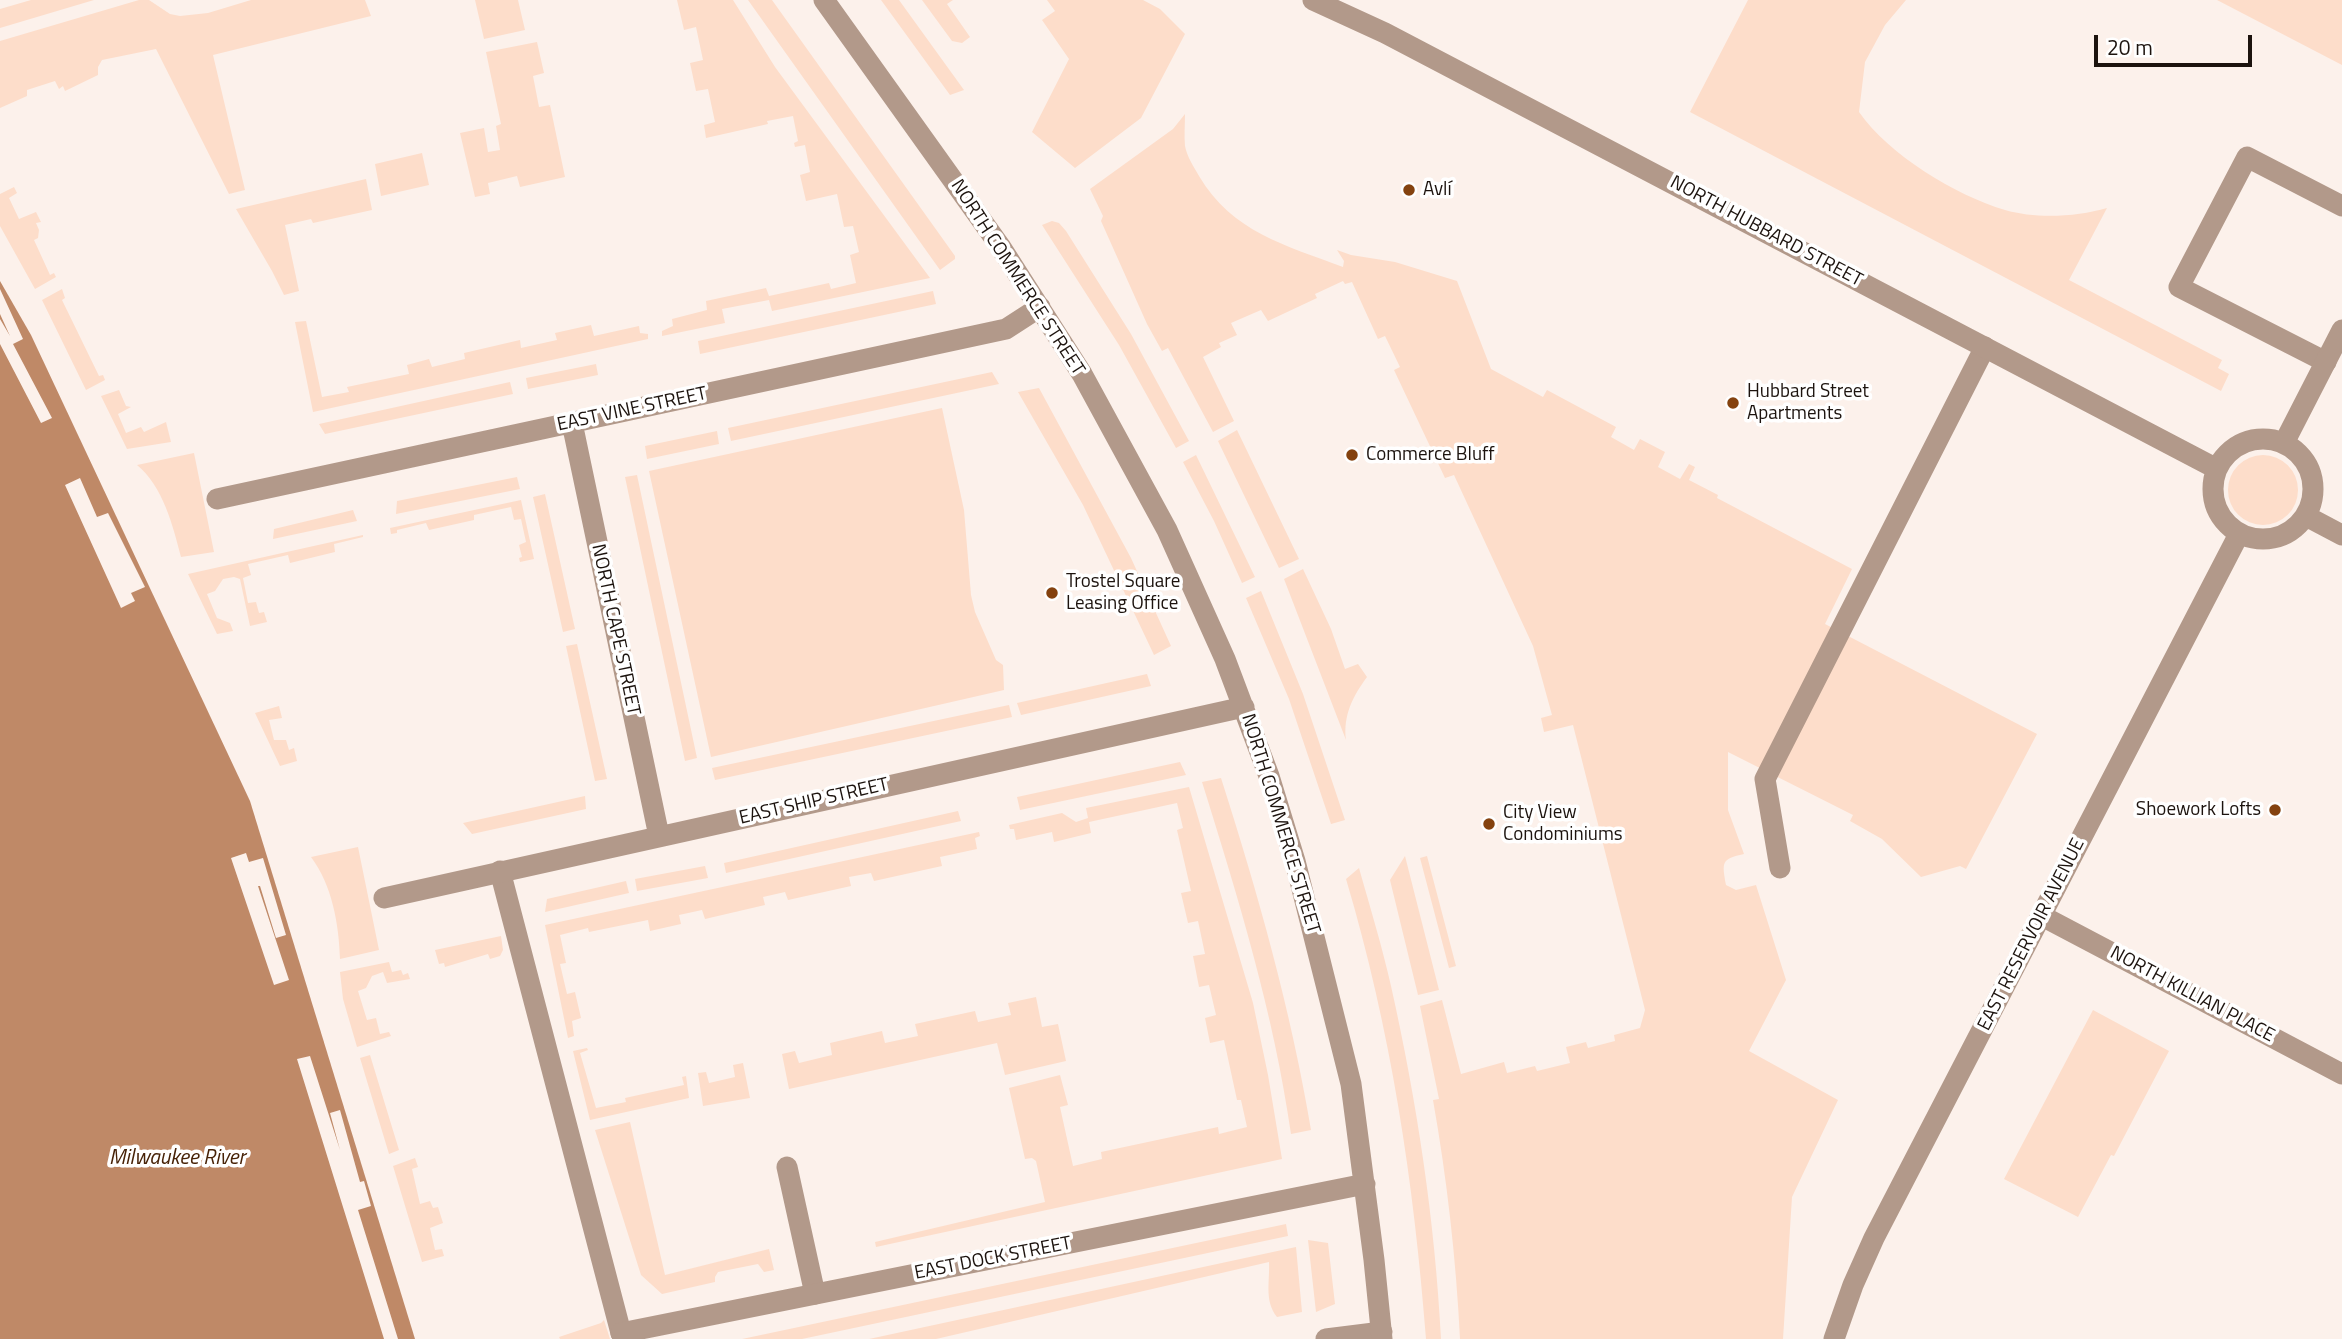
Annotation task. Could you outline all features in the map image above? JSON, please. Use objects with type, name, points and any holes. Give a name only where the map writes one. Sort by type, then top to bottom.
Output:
[{"type":"street","name":"NORTH COMMERCE STREET","points":[[824,0],[960,190],[1082,374],[1167,530],[1209,621],[1269,776],[1295,861],[1351,1084],[1382,1336]]},
{"type":"street","name":"NORTH HUBBARD STREET","points":[[1313,0],[1385,33],[2217,469]]},
{"type":"street","points":[[2326,362],[2179,287],[2247,157],[2342,206]]},
{"type":"street","name":"EAST VINE STREET","points":[[217,499],[1006,329],[1040,307]]},
{"type":"street","points":[[2284,443],[2342,330]]},
{"type":"street","points":[[1780,868],[1765,779],[1985,347]]},
{"type":"street","name":"NORTH CAPE STREET","points":[[572,423],[659,836]]},
{"type":"street","points":[[2271,440],[2284,443],[2296,451],[2312,474],[2312,503],[2306,516],[2296,528],[2269,540],[2253,539],[2239,534],[2218,513],[2214,491],[2217,469],[2234,448],[2245,442],[2271,440]]},
{"type":"street","points":[[2306,516],[2342,535]]},
{"type":"street","name":"EAST RESERVOIR AVENUE","points":[[1834,1339],[1853,1285],[1874,1238],[2239,534]]},
{"type":"street","name":"EAST SHIP STREET","points":[[384,898],[1244,707]]},
{"type":"street","name":"EAST DOCK STREET","points":[[500,871],[621,1333],[1365,1184]]},
{"type":"street","name":"NORTH KILLIAN PLACE","points":[[2042,916],[2342,1074]]},
{"type":"street","points":[[787,1167],[815,1294]]},
{"type":"street","points":[[1326,1339],[1382,1336]]},
{"type":"shaded area","points":[[31,0],[94,0],[0,28],[0,9]]},
{"type":"shaded area","points":[[139,0],[149,0],[170,14],[180,16],[208,13],[251,0],[365,0],[371,16],[213,55],[245,190],[229,194],[156,49],[102,60],[98,75],[65,91],[63,86],[59,89],[55,81],[27,90],[27,96],[0,108],[0,41]]},
{"type":"shaded area","points":[[475,0],[518,0],[525,30],[484,39]]},
{"type":"shaded area","points":[[677,0],[733,0],[775,67],[930,278],[772,311],[769,300],[722,309],[725,323],[662,336],[662,331],[673,326],[672,319],[707,310],[706,301],[766,288],[769,296],[829,283],[831,289],[856,283],[850,255],[859,252],[853,226],[844,227],[837,194],[806,201],[800,175],[810,172],[805,145],[795,147],[794,143],[798,141],[793,116],[706,138],[704,125],[715,122],[708,89],[696,91],[690,63],[703,60],[696,27],[684,30]]},
{"type":"shaded area","points":[[748,0],[772,0],[955,259],[940,270]]},
{"type":"shaded area","points":[[881,0],[899,0],[964,90],[950,95]]},
{"type":"shaded area","points":[[922,0],[953,0],[947,4],[970,37],[962,43],[952,41]]},
{"type":"shaded area","points":[[1047,0],[1143,0],[1160,9],[1185,34],[1141,118],[1075,168],[1032,132],[1069,59],[1042,20],[1055,11]]},
{"type":"shaded area","points":[[1748,0],[1906,0],[1885,25],[1865,62],[1859,112],[1887,143],[1924,172],[1986,203],[2030,215],[2056,216],[2107,208],[2069,280],[2222,360],[2218,368],[2229,374],[2221,391],[1690,112]]},
{"type":"shaded area","points":[[2217,0],[2342,0],[2342,65]]},
{"type":"shaded area","points":[[537,42],[544,73],[533,76],[539,107],[550,105],[565,177],[520,187],[517,176],[488,183],[490,194],[475,197],[460,133],[484,128],[488,152],[500,150],[496,126],[501,124],[486,52]]},
{"type":"shaded area","points":[[1185,114],[1185,146],[1191,162],[1212,195],[1244,224],[1281,243],[1343,267],[1344,261],[1337,250],[1395,262],[1457,281],[1491,369],[1543,397],[1547,390],[1616,427],[1611,437],[1634,450],[1640,439],[1665,452],[1658,467],[1680,479],[1689,464],[1695,467],[1689,480],[1718,495],[1717,498],[1852,569],[1825,624],[2037,734],[1966,869],[1960,866],[1921,877],[1882,839],[1850,821],[1853,815],[1728,752],[1728,810],[1744,854],[1725,863],[1726,885],[1736,890],[1756,885],[1786,980],[1749,1051],[1838,1100],[1792,1197],[1783,1339],[1460,1339],[1450,1219],[1433,1100],[1439,1099],[1420,1006],[1442,1000],[1461,1074],[1504,1062],[1507,1073],[1535,1066],[1537,1071],[1570,1063],[1566,1047],[1586,1042],[1588,1048],[1615,1041],[1614,1035],[1640,1028],[1645,1010],[1573,725],[1544,732],[1541,718],[1552,715],[1533,646],[1454,475],[1445,478],[1394,370],[1400,367],[1385,336],[1378,339],[1352,282],[1345,284],[1343,281],[1315,294],[1317,298],[1268,321],[1261,310],[1231,323],[1237,335],[1219,343],[1221,347],[1203,357],[1234,421],[1213,432],[1168,348],[1162,351],[1147,324],[1101,221],[1103,216],[1090,189],[1173,129]]},
{"type":"shaded area","points":[[422,153],[429,185],[381,196],[375,164]]},
{"type":"shaded area","points":[[366,179],[372,210],[313,223],[311,219],[285,225],[299,291],[284,295],[236,209]]},
{"type":"shaded area","points":[[14,187],[17,193],[9,198],[19,219],[36,212],[41,222],[36,223],[39,230],[38,238],[34,240],[50,275],[54,273],[56,277],[35,289],[0,226],[0,194]]},
{"type":"shaded area","points":[[1052,221],[1059,223],[1066,231],[1131,334],[1189,441],[1176,448],[1119,345],[1042,225]]},
{"type":"shaded area","points":[[62,289],[65,298],[62,300],[99,376],[103,375],[105,380],[86,390],[42,300]]},
{"type":"shaded area","points":[[933,291],[936,304],[700,354],[698,341]]},
{"type":"shaded area","points":[[306,321],[322,397],[349,392],[347,387],[409,374],[407,365],[429,359],[432,367],[465,359],[464,353],[520,340],[521,348],[557,340],[555,333],[591,325],[594,336],[639,326],[640,333],[648,334],[648,339],[313,412],[295,322]]},
{"type":"shaded area","points":[[596,364],[598,375],[528,389],[526,378]]},
{"type":"shaded area","points":[[992,372],[999,384],[731,441],[728,428]]},
{"type":"shaded area","points":[[510,382],[513,394],[325,434],[319,424]]},
{"type":"shaded area","points":[[1039,388],[1131,558],[1171,646],[1154,655],[1083,505],[1018,392]]},
{"type":"shaded area","points":[[119,390],[126,406],[131,407],[118,414],[126,433],[141,427],[144,432],[166,422],[171,442],[127,449],[101,396]]},
{"type":"shaded area","points":[[942,408],[964,510],[971,595],[975,612],[996,660],[1003,665],[1004,690],[711,757],[649,471]]},
{"type":"shaded area","points":[[1237,430],[1299,559],[1279,568],[1218,441]]},
{"type":"shaded area","points":[[717,431],[719,444],[647,459],[645,446]]},
{"type":"shaded area","points":[[194,453],[214,552],[181,557],[160,495],[137,465]]},
{"type":"shaded area","points":[[1196,455],[1255,577],[1242,583],[1183,462]]},
{"type":"shaded area","points":[[2263,455],[2288,465],[2298,490],[2288,515],[2263,525],[2238,515],[2228,490],[2238,465]]},
{"type":"shaded area","points":[[637,475],[697,758],[685,761],[625,477]]},
{"type":"shaded area","points":[[517,477],[520,489],[396,514],[397,501]]},
{"type":"shaded area","points":[[545,494],[575,629],[563,632],[533,497]]},
{"type":"shaded area","points":[[521,500],[534,559],[520,562],[519,558],[522,557],[519,545],[526,542],[521,519],[514,520],[511,507],[474,515],[474,520],[429,530],[426,523],[391,534],[390,528]]},
{"type":"shaded area","points":[[353,510],[357,521],[273,539],[274,529]]},
{"type":"shaded area","points":[[363,535],[334,544],[335,552],[290,563],[288,555],[248,564],[251,575],[243,578],[248,603],[256,602],[259,613],[264,612],[267,622],[250,626],[240,579],[223,579],[215,591],[207,594],[217,618],[230,623],[233,631],[217,634],[188,574]]},
{"type":"shaded area","points":[[1303,569],[1331,629],[1345,669],[1358,664],[1367,677],[1350,706],[1346,722],[1346,740],[1284,579]]},
{"type":"shaded area","points":[[1261,591],[1303,694],[1345,820],[1331,824],[1289,699],[1246,598]]},
{"type":"shaded area","points":[[577,644],[607,779],[595,781],[566,646]]},
{"type":"shaded area","points":[[1147,674],[1151,686],[1021,715],[1017,703]]},
{"type":"shaded area","points":[[1009,705],[1012,717],[715,780],[712,768]]},
{"type":"shaded area","points":[[279,706],[282,718],[269,720],[274,740],[286,740],[289,750],[294,748],[297,761],[280,766],[255,713]]},
{"type":"shaded area","points":[[1180,762],[1186,775],[1020,810],[1017,797]]},
{"type":"shaded area","points":[[1221,778],[1272,952],[1294,1041],[1311,1130],[1291,1134],[1265,1000],[1202,782]]},
{"type":"shaded area","points":[[1189,787],[1253,1003],[1282,1159],[876,1247],[875,1242],[1045,1202],[1036,1161],[1032,1158],[1025,1159],[1009,1088],[1060,1075],[1068,1105],[1060,1107],[1073,1166],[1102,1159],[1101,1152],[1218,1127],[1219,1134],[1247,1127],[1241,1100],[1237,1100],[1224,1040],[1210,1043],[1205,1018],[1216,1015],[1209,985],[1199,987],[1193,956],[1205,954],[1198,921],[1188,923],[1181,893],[1191,891],[1177,830],[1183,828],[1177,803],[1089,822],[1091,833],[1054,842],[1052,832],[1016,840],[1014,829],[1010,829],[1009,825],[1062,813],[1076,822],[1088,818],[1086,808]]},
{"type":"shaded area","points":[[585,796],[586,809],[472,834],[463,823]]},
{"type":"shaded area","points":[[958,811],[961,821],[726,873],[724,863]]},
{"type":"shaded area","points":[[979,832],[980,836],[975,838],[977,849],[940,857],[942,866],[874,881],[871,873],[849,877],[851,886],[788,900],[785,892],[763,897],[765,905],[705,919],[702,910],[679,915],[681,924],[650,931],[648,920],[589,932],[588,928],[560,935],[566,963],[560,964],[567,994],[575,992],[581,1018],[572,1021],[574,1036],[568,1038],[545,925]]},
{"type":"shaded area","points":[[358,847],[379,950],[340,959],[333,905],[324,880],[311,857]]},
{"type":"shaded area","points":[[1405,856],[1439,990],[1418,995],[1390,880]]},
{"type":"shaded area","points":[[1427,856],[1456,966],[1449,968],[1420,858]]},
{"type":"shaded area","points":[[705,866],[708,878],[637,891],[635,879]]},
{"type":"shaded area","points":[[1359,868],[1391,986],[1417,1118],[1434,1250],[1441,1339],[1426,1339],[1415,1222],[1398,1107],[1376,992],[1346,879]]},
{"type":"shaded area","points":[[626,881],[629,893],[545,912],[547,899]]},
{"type":"shaded area","points":[[501,936],[503,950],[500,956],[490,959],[488,954],[445,967],[444,963],[439,964],[435,950]]},
{"type":"shaded area","points":[[389,962],[392,972],[401,970],[403,975],[408,973],[410,979],[387,983],[383,972],[372,976],[366,988],[358,991],[367,1020],[376,1018],[380,1034],[389,1032],[391,1036],[357,1047],[343,999],[340,972]]},
{"type":"shaded area","points":[[1036,997],[1042,1027],[1058,1024],[1066,1061],[1005,1075],[997,1043],[789,1089],[782,1054],[795,1051],[799,1063],[832,1055],[830,1043],[882,1031],[885,1043],[918,1036],[915,1024],[975,1011],[978,1022],[1011,1015],[1008,1003]]},
{"type":"shaded area","points":[[2093,1010],[2169,1051],[2114,1156],[2111,1155],[2078,1217],[2004,1179]]},
{"type":"shaded area","points":[[588,1050],[580,1053],[596,1108],[626,1102],[625,1098],[684,1085],[682,1077],[686,1076],[689,1098],[590,1120],[573,1051]]},
{"type":"shaded area","points":[[370,1055],[399,1150],[389,1154],[360,1058]]},
{"type":"shaded area","points":[[743,1063],[750,1098],[703,1106],[698,1073],[706,1072],[709,1083],[735,1077],[733,1065]]},
{"type":"shaded area","points":[[630,1122],[665,1275],[769,1249],[774,1270],[764,1272],[758,1264],[718,1272],[715,1282],[662,1294],[641,1275],[595,1130]]},
{"type":"shaded area","points":[[415,1158],[418,1167],[412,1169],[420,1204],[430,1201],[433,1208],[438,1207],[443,1223],[430,1228],[435,1250],[442,1249],[444,1256],[422,1262],[393,1166]]},
{"type":"shaded area","points":[[1286,1224],[1288,1236],[802,1339],[742,1339]]},
{"type":"shaded area","points":[[1308,1240],[1328,1243],[1335,1304],[1316,1312]]},
{"type":"shaded area","points":[[1296,1247],[1302,1312],[1277,1317],[1273,1311],[1269,1298],[1269,1262],[936,1339],[869,1339]]},
{"type":"shaded area","points":[[604,1320],[610,1339],[559,1337],[601,1323]]},
{"type":"water","name":"Milwaukee River","points":[[0,281],[31,335],[250,801],[415,1339],[0,1339]]},
{"type":"pier","points":[[0,289],[23,339],[13,344],[52,418],[41,423],[0,344],[0,319],[10,336],[0,314]]},
{"type":"pier","points":[[80,478],[97,517],[108,513],[145,587],[131,593],[135,601],[121,608],[65,485]]},
{"type":"pier","points":[[246,853],[249,862],[263,858],[286,935],[276,938],[258,886],[289,980],[274,985],[231,858]]},
{"type":"pier","points":[[310,1056],[340,1150],[330,1113],[340,1110],[360,1182],[364,1181],[371,1206],[358,1210],[398,1339],[384,1339],[297,1059]]},
{"type":"place","name":"Avlí","points":[[1409,190]]},
{"type":"place","name":"Hubbard Street Apartments","points":[[1733,403]]},
{"type":"place","name":"Commerce Bluff","points":[[1352,455]]},
{"type":"place","name":"Trostel Square Leasing Office","points":[[1052,593]]},
{"type":"place","name":"Shoework Lofts","points":[[2275,810]]},
{"type":"place","name":"City View Condominiums","points":[[1489,824]]}]
